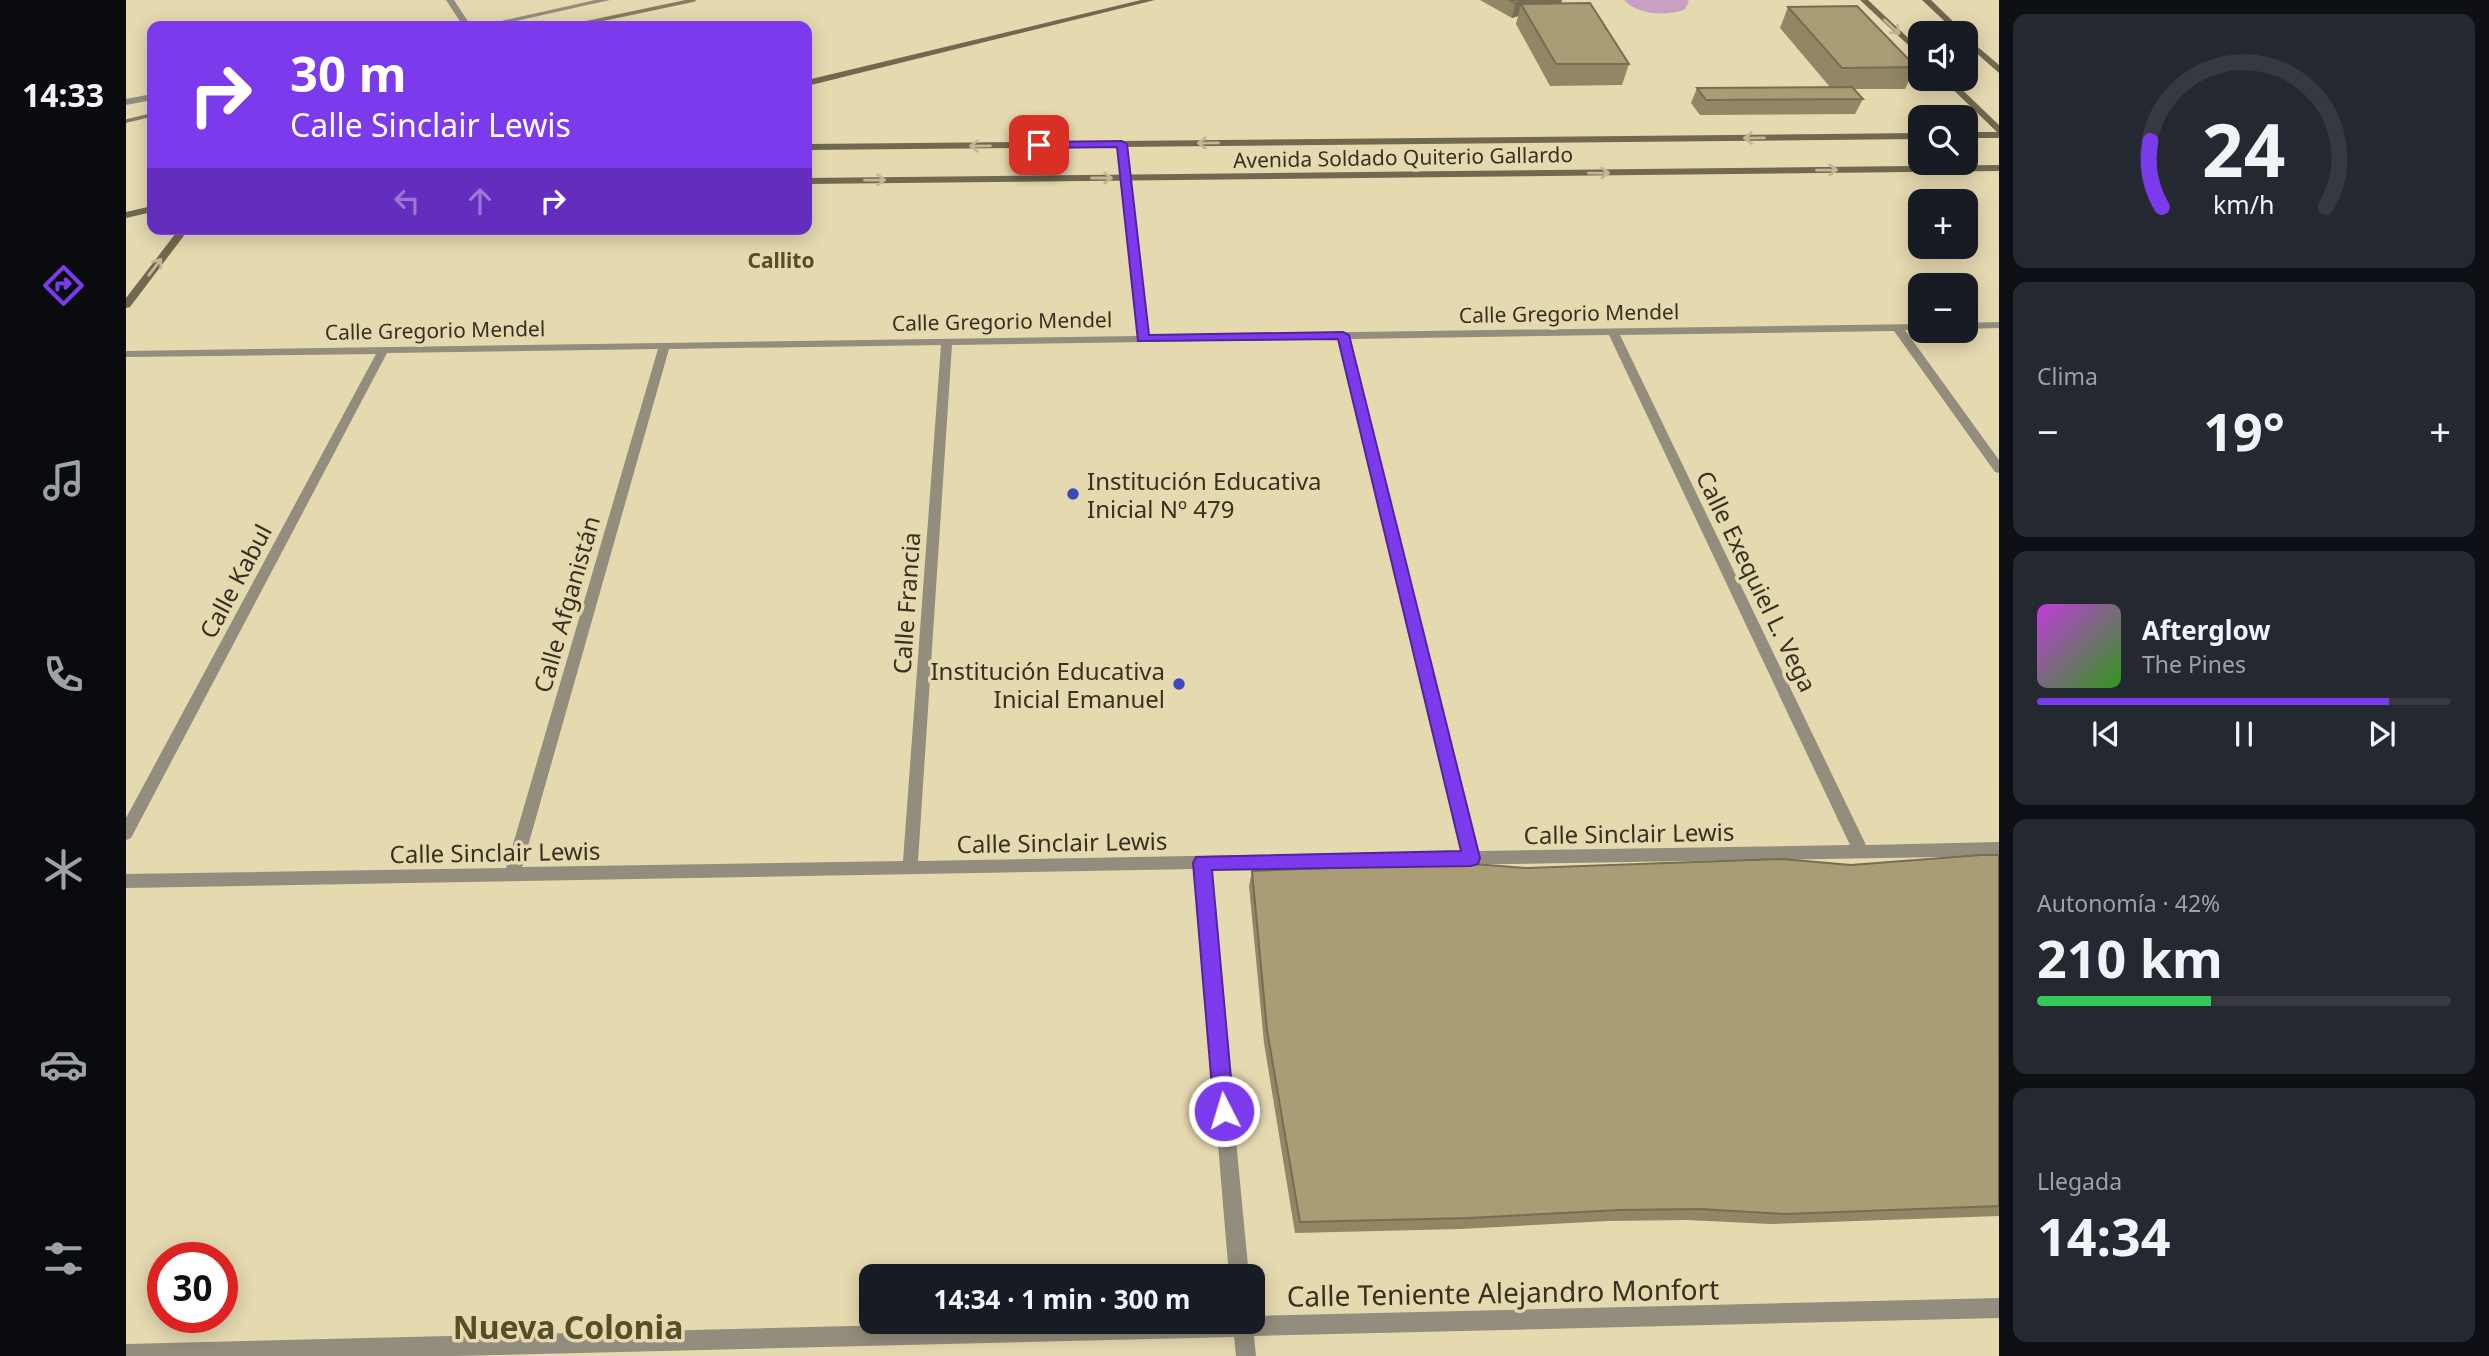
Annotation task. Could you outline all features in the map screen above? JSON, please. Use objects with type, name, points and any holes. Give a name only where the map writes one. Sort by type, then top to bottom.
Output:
[{"type":"street","points":[[450,0],[464,21]]},
{"type":"street","points":[[507,21],[606,0]]},
{"type":"street","points":[[812,81],[1151,0]]},
{"type":"street","points":[[1864,0],[1908,42]]},
{"type":"street","points":[[1926,0],[1948,21]]},
{"type":"street","points":[[1978,50],[1999,70]]},
{"type":"street","points":[[1958,91],[1999,132]]},
{"type":"street","points":[[126,102],[147,98]]},
{"type":"street","points":[[1978,134],[1999,132]]},
{"type":"street","name":"Avenida Soldado Quiterio Gallardo","points":[[812,147],[1908,136]]},
{"type":"street","points":[[1122,144],[1143,339]]},
{"type":"street","name":"Avenida Soldado Quiterio Gallardo","points":[[812,181],[1999,168]]},
{"type":"street","points":[[126,215],[147,210]]},
{"type":"street","points":[[126,306],[179,235]]},
{"type":"street","points":[[1978,326],[1999,325]]},
{"type":"street","points":[[1897,327],[1999,469]]},
{"type":"street","name":"Calle Gregorio Mendel","points":[[126,354],[1908,327]]},
{"type":"street","name":"Calle Exequiel L. Vega","points":[[1613,331],[1861,851]]},
{"type":"street","points":[[1343,335],[1471,858]]},
{"type":"street","name":"Calle Francia","points":[[910,868],[947,341]]},
{"type":"street","name":"Calle Afganistán","points":[[512,874],[664,346]]},
{"type":"street","name":"Calle Kabul","points":[[126,834],[383,350]]},
{"type":"street","name":"Calle Sinclair Lewis","points":[[126,881],[1999,849]]},
{"type":"street","points":[[1202,863],[1238,1264]]},
{"type":"street","name":"Calle Teniente Alejandro Monfort","points":[[1265,1324],[1999,1308]]},
{"type":"street","name":"Calle Teniente Alejandro Monfort","points":[[126,1354],[871,1334]]},
{"type":"street","points":[[1244,1334],[1246,1356]]},
{"type":"shaded area","points":[[1624,0],[1689,2],[1684,10],[1660,13],[1637,9]]},
{"type":"building","points":[[1590,3],[1629,64],[1556,64],[1521,4]]},
{"type":"building","points":[[1857,6],[1908,59],[1908,67],[1842,68],[1788,7]]},
{"type":"building","points":[[1852,87],[1863,99],[1706,100],[1697,88]]},
{"type":"building","points":[[1999,855],[1999,1206],[1785,1214],[1700,1209],[1619,1210],[1469,1218],[1300,1222],[1267,1030],[1252,871],[1459,863],[1527,868],[1782,859],[1851,865]]},
{"type":"railway","points":[[595,21],[694,0]]},
{"type":"railway","points":[[126,121],[147,116]]},
{"type":"place","name":"Institución Educativa Inicial Nº 479","points":[[1073,494]]},
{"type":"place","name":"Institución Educativa Inicial Emanuel","points":[[1179,684]]},
{"type":"district","name":"Callito","points":[[781,260]]},
{"type":"district","name":"Nueva Colonia","points":[[568,1326]]},
{"type":"route","points":[[1039,145],[1122,144],[1143,339],[1343,335],[1471,858],[1202,863],[1224,1111]]}]
